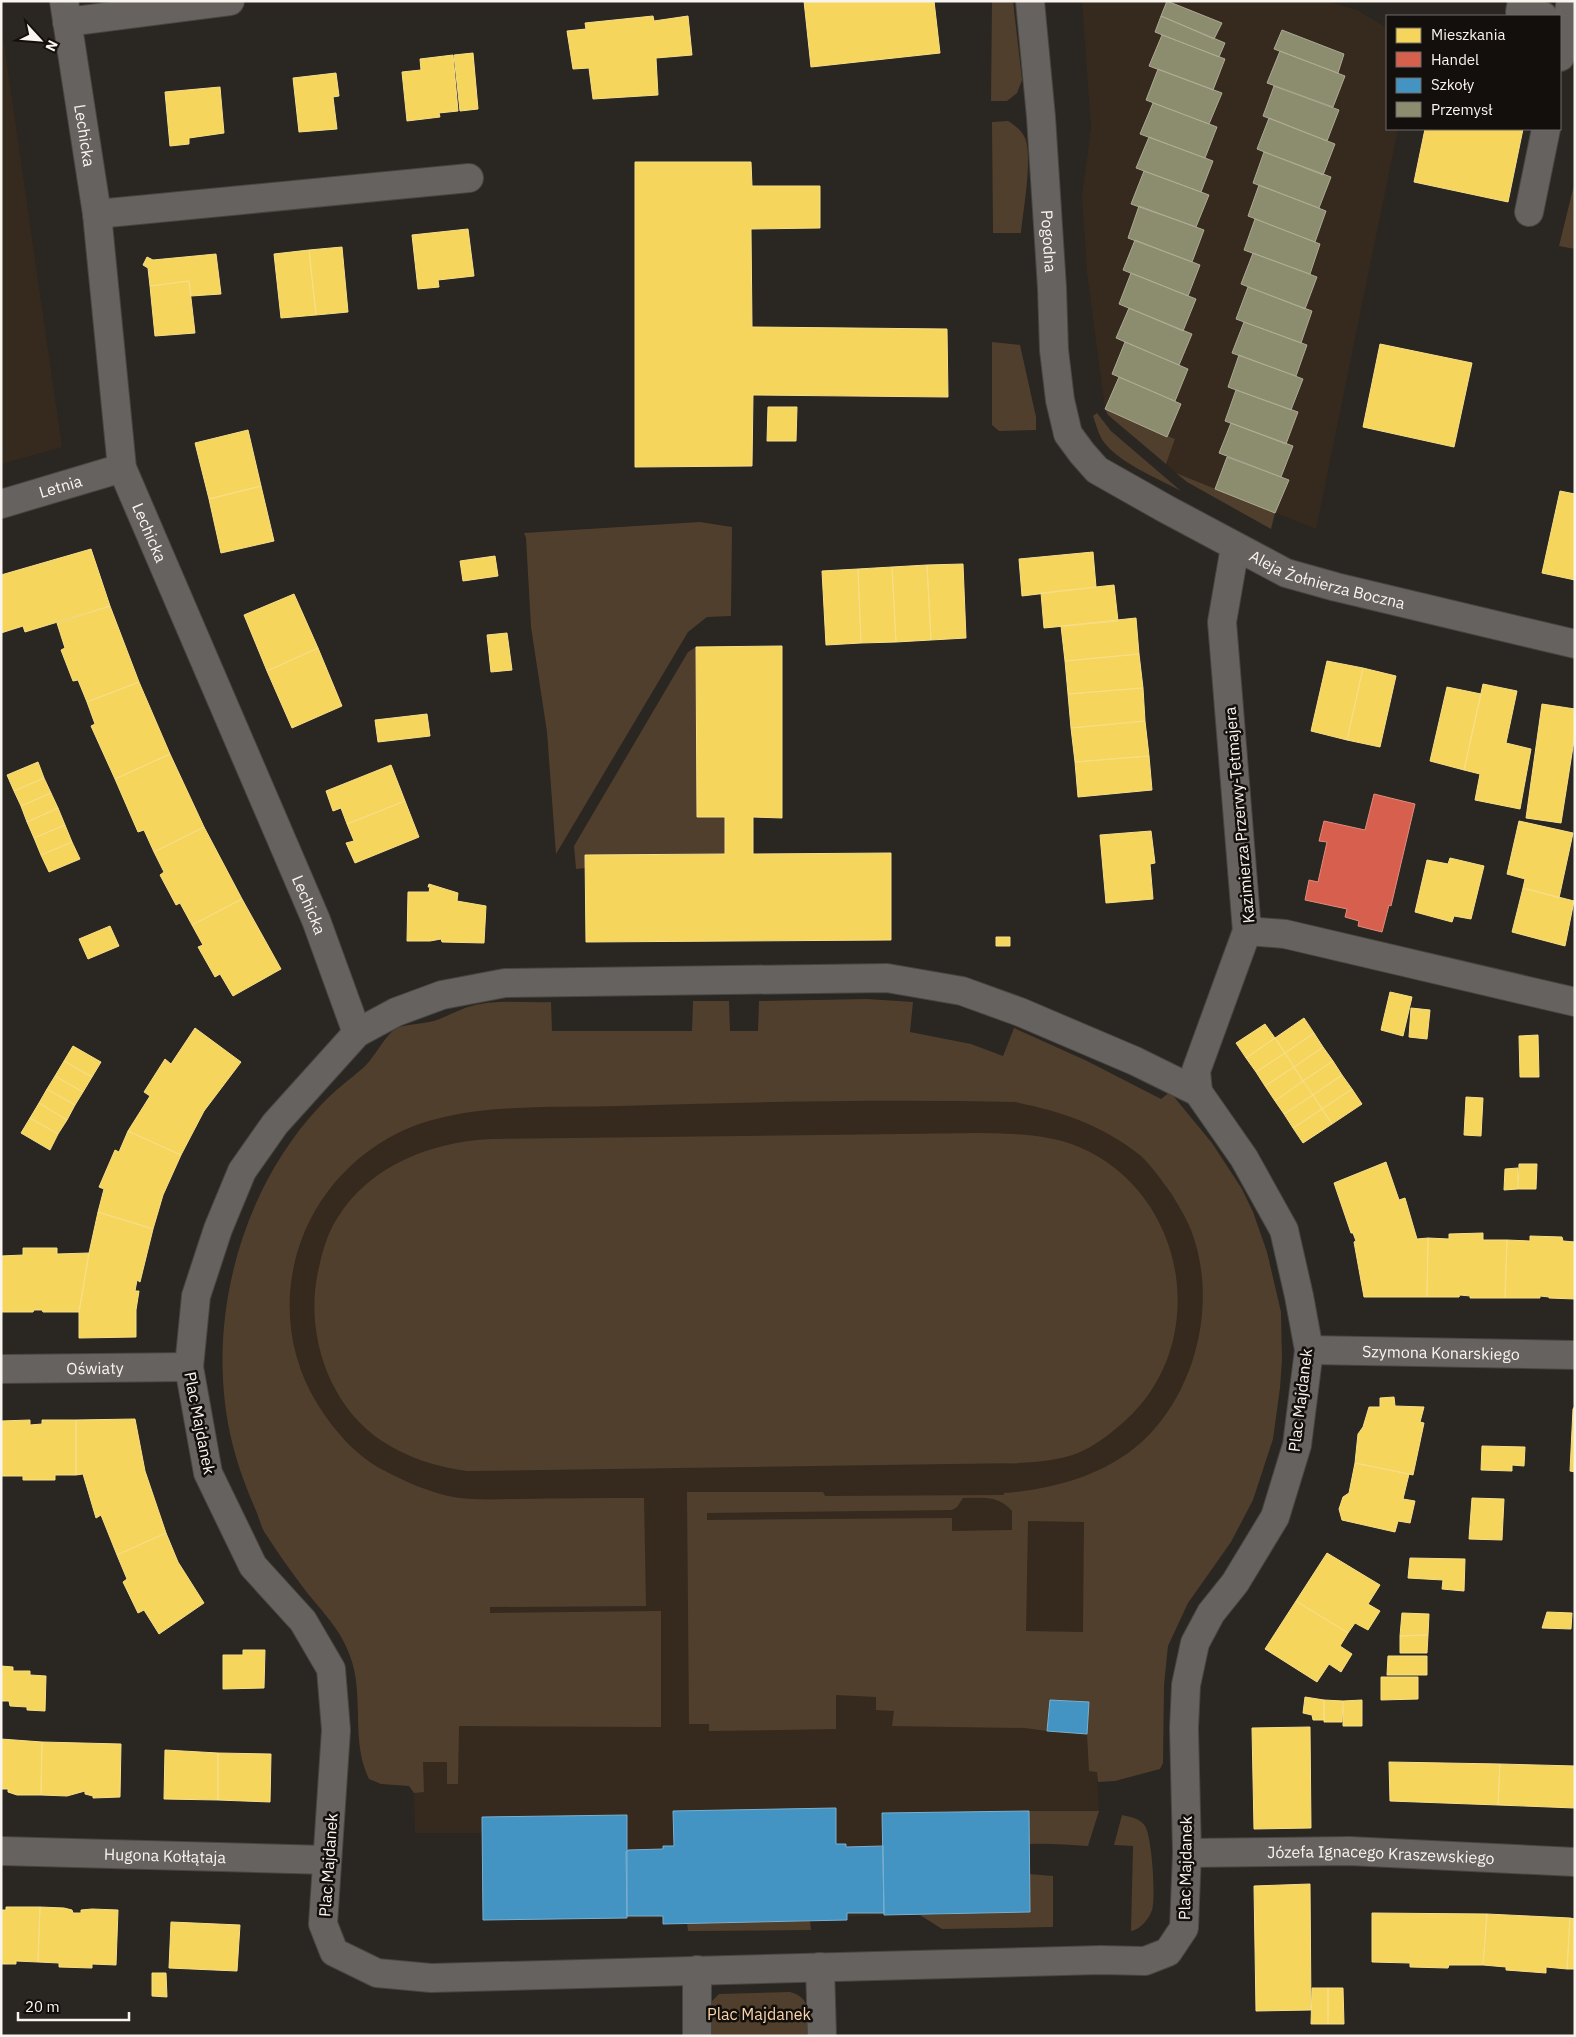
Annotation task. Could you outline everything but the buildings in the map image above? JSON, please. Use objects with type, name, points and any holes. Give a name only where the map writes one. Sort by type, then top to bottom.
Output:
[{"type":"street","points":[[65,12],[230,1]]},
{"type":"street","name":"Pogodna","points":[[1030,1],[1041,117],[1054,350],[1060,400],[1068,434],[1097,470]]},
{"type":"street","points":[[1522,1],[1520,12],[1560,15]]},
{"type":"street","name":"Lechicka","points":[[65,12],[97,214],[122,468],[316,920],[357,1032]]},
{"type":"street","points":[[1529,212],[1546,130]]},
{"type":"street","points":[[97,214],[469,178]]},
{"type":"street","name":"Letnia","points":[[1,504],[122,468]]},
{"type":"street","name":"Aleja Żołnierza Boczna","points":[[1097,470],[1235,547],[1286,572],[1336,587],[1575,644]]},
{"type":"street","name":"Kazimierza Przerwy-Tetmajera","points":[[1235,547],[1222,622],[1247,931],[1285,934],[1575,1002]]},
{"type":"street","points":[[1198,1092],[1196,1071],[1247,931]]},
{"type":"street","points":[[357,1032],[396,1012],[442,995],[506,983],[887,978],[962,990],[1020,1012],[1135,1061],[1198,1092]]},
{"type":"street","name":"Plac Majdanek","points":[[357,1032],[275,1124],[242,1171],[218,1229],[196,1296],[189,1367],[208,1472],[253,1566],[303,1621],[330,1669],[336,1730],[323,1924],[334,1952],[377,1973],[431,1978],[1101,1960],[1145,1961],[1168,1952],[1184,1928],[1187,1853],[1185,1710],[1186,1685],[1195,1643],[1211,1613],[1235,1583],[1275,1517],[1297,1445],[1309,1350],[1284,1230],[1244,1158],[1198,1092]]},
{"type":"street","name":"Szymona Konarskiego","points":[[1309,1350],[1575,1355]]},
{"type":"street","name":"Oświaty","points":[[1,1369],[189,1367]]},
{"type":"street","name":"Hugona Kołłątaja","points":[[1,1850],[327,1860]]},
{"type":"street","name":"Józefa Ignacego Kraszewskiego","points":[[1187,1853],[1349,1851],[1575,1862]]},
{"type":"street","points":[[820,1967],[822,2036]]},
{"type":"street","points":[[697,1970],[697,2036]]},
{"type":"shaded area","points":[[1082,1],[1327,1],[1357,10],[1386,27],[1386,130],[1398,130],[1316,529],[1176,473],[1166,464],[1175,439],[1105,409],[1087,273],[1082,196],[1091,128]]},
{"type":"shaded area","points":[[1,23],[62,447],[1,464]]},
{"type":"shaded area","points":[[1066,1077],[1227,1242],[1097,1772],[1099,1811],[1029,1811],[1030,1912],[884,1915],[663,1924],[663,1918],[622,1919],[622,1917],[483,1920],[482,1833],[415,1833],[414,1793],[290,1498],[270,1239],[398,1095]]},
{"type":"green space","points":[[992,1],[1013,1],[1022,80],[1017,93],[1007,101],[991,101]]},
{"type":"green space","points":[[1008,121],[1022,133],[1027,147],[1028,171],[1021,233],[993,233],[992,122]]},
{"type":"green space","points":[[1575,181],[1575,249],[1559,246]]},
{"type":"green space","points":[[992,342],[1020,345],[1036,417],[1036,430],[999,431],[992,425]]},
{"type":"green space","points":[[1105,409],[1175,439],[1166,464],[1108,415]]},
{"type":"green space","points":[[1097,413],[1111,431],[1181,491],[1128,463],[1110,449],[1103,441],[1097,428],[1093,416]]},
{"type":"green space","points":[[1176,473],[1275,513],[1271,529],[1187,482]]},
{"type":"green space","points":[[700,522],[732,527],[731,616],[707,617],[688,632],[556,854],[547,732],[531,627],[526,538],[524,533]]},
{"type":"green space","points":[[696,647],[697,817],[725,817],[725,854],[585,855],[585,868],[576,869],[574,846],[688,652]]},
{"type":"green space","points":[[867,999],[913,1002],[910,1032],[971,1044],[1003,1056],[1014,1028],[1087,1061],[1161,1099],[1170,1092],[1212,1143],[1242,1189],[1253,1212],[1267,1252],[1281,1312],[1282,1360],[1273,1439],[1253,1500],[1231,1542],[1188,1603],[1168,1646],[1164,1685],[1163,1763],[1160,1769],[1115,1781],[1098,1782],[1097,1772],[1089,1771],[1088,1702],[1050,1700],[1047,1731],[1025,1728],[892,1726],[894,1711],[876,1710],[876,1697],[836,1695],[836,1729],[709,1731],[709,1724],[689,1724],[687,1492],[823,1492],[825,1496],[1004,1495],[1004,1493],[1043,1488],[1063,1483],[1082,1477],[1118,1460],[1149,1435],[1166,1414],[1180,1390],[1191,1365],[1198,1338],[1202,1311],[1202,1283],[1199,1256],[1191,1230],[1171,1193],[1156,1173],[1140,1155],[1125,1144],[1096,1127],[1065,1115],[1015,1102],[816,1101],[534,1107],[477,1111],[449,1116],[423,1123],[398,1133],[363,1155],[334,1183],[312,1215],[298,1251],[290,1289],[291,1329],[300,1368],[318,1405],[332,1425],[357,1452],[376,1466],[417,1486],[457,1498],[644,1498],[646,1606],[490,1607],[490,1613],[661,1611],[661,1727],[459,1726],[458,1784],[447,1784],[447,1762],[423,1762],[424,1792],[414,1793],[409,1786],[381,1784],[369,1779],[360,1749],[357,1686],[350,1656],[335,1627],[298,1580],[264,1531],[237,1460],[224,1398],[223,1353],[226,1308],[235,1263],[249,1219],[269,1178],[292,1139],[321,1105],[367,1064],[390,1034],[399,1027],[434,1021],[481,1004],[551,1002],[552,1031],[692,1031],[693,1001],[729,1001],[730,1031],[758,1031],[759,1001]],"holes":[[[963,1498],[990,1498],[1001,1502],[1012,1511],[1012,1530],[952,1531],[952,1518],[707,1520],[707,1513],[952,1510],[957,1507]],[[1028,1521],[1084,1522],[1083,1632],[1026,1631]]]},
{"type":"green space","points":[[982,1133],[1043,1137],[1079,1147],[1116,1169],[1145,1200],[1165,1236],[1176,1276],[1177,1317],[1168,1357],[1149,1394],[1119,1426],[1100,1441],[1078,1453],[1049,1460],[1018,1463],[467,1471],[423,1461],[382,1441],[364,1427],[348,1409],[326,1369],[315,1323],[315,1300],[320,1262],[330,1231],[338,1217],[367,1183],[385,1170],[425,1151],[446,1145],[491,1139]]},
{"type":"green space","points":[[1029,1811],[1099,1811],[1088,1846],[1028,1844]]},
{"type":"green space","points":[[1122,1815],[1138,1820],[1145,1826],[1150,1842],[1153,1868],[1154,1893],[1152,1910],[1144,1924],[1138,1929],[1131,1931],[1133,1846],[1114,1845]]},
{"type":"green space","points":[[1029,1874],[1053,1876],[1053,1927],[942,1929],[920,1915],[1030,1912]]},
{"type":"green space","points":[[810,1921],[811,1930],[688,1931],[687,1923]]},
{"type":"green space","name":"Plac Majdanek","points":[[790,1992],[803,1999],[806,2004],[809,2015],[809,2036],[709,2036],[710,2004],[719,1994]]}]
